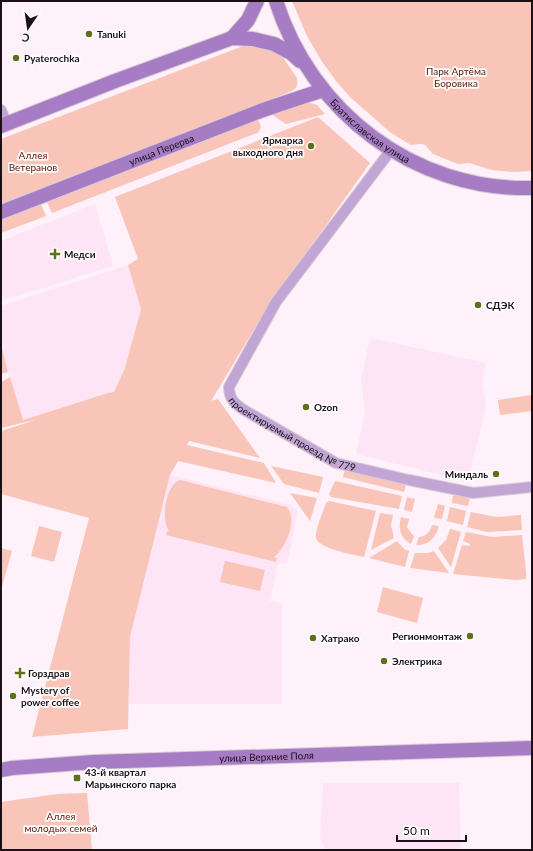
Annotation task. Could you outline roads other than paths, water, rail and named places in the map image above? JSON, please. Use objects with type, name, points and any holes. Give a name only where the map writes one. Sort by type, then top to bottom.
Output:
[{"type":"main road","points":[[232,38],[248,20],[257,1]]},
{"type":"main road","name":"Братиславская улица","points":[[276,1],[290,36],[308,68],[323,90],[343,112],[361,128],[391,150],[419,164],[454,178],[499,186],[528,189]]},
{"type":"main road","points":[[4,125],[115,81],[232,38],[253,39],[274,44],[292,52],[308,68]]},
{"type":"main road","name":"улица Перерва","points":[[1,212],[263,110],[323,90]]},
{"type":"main road","name":"улица Верхние Поля","points":[[1,770],[94,762],[532,748]]},
{"type":"street","points":[[1,110],[4,125]]},
{"type":"street","name":"проектируемый проезд № 779","points":[[391,150],[276,302],[229,387],[229,394],[232,400],[241,408],[336,463],[473,493],[532,487]]},
{"type":"place","name":"Tanuki","points":[[89,34]]},
{"type":"place","name":"Pyaterochka","points":[[16,58]]},
{"type":"place","name":"Ярмарка выходного дня","points":[[311,146]]},
{"type":"place","name":"Медси","points":[[55,254]]},
{"type":"place","name":"СДЭК","points":[[478,305]]},
{"type":"place","name":"Ozon","points":[[306,407]]},
{"type":"place","name":"Миндаль","points":[[496,474]]},
{"type":"place","name":"Регионмонтаж","points":[[470,636]]},
{"type":"place","name":"Хатрако","points":[[313,638]]},
{"type":"place","name":"Электрика","points":[[384,661]]},
{"type":"place","name":"Горздрав","points":[[20,673]]},
{"type":"place","name":"Mystery of power coffee","points":[[13,696]]},
{"type":"place","name":"43-й квартал Марьинского парка","points":[[77,778]]},
{"type":"park label","name":"Парк Артёма Боровика","points":[[456,76]]},
{"type":"park label","name":"Аллея Ветеранов","points":[[33,160]]},
{"type":"park label","name":"Аллея молодых семей","points":[[61,822]]}]
